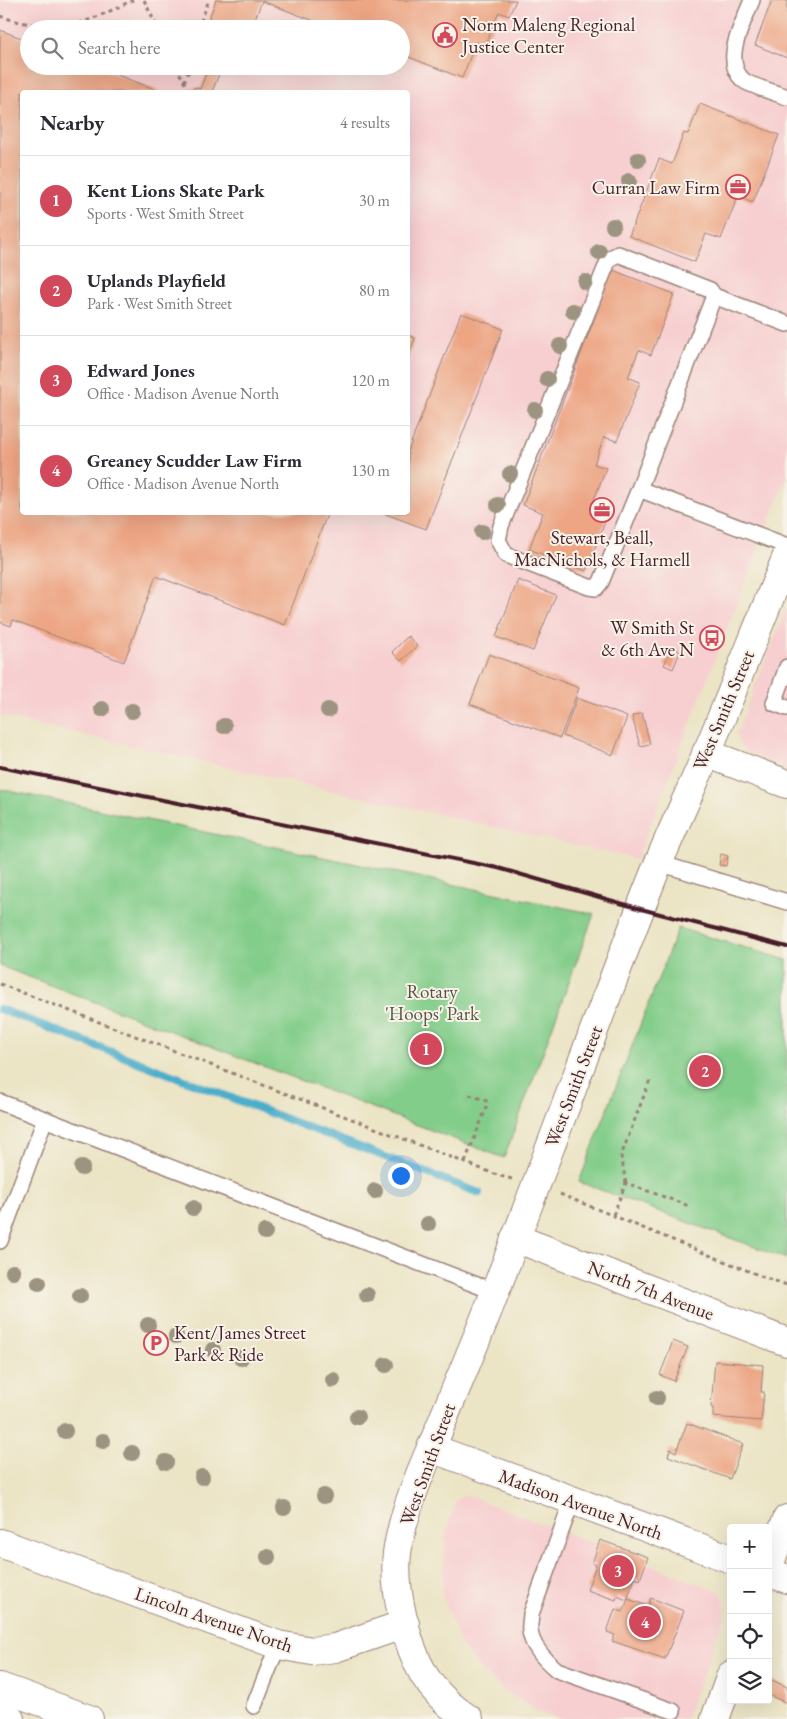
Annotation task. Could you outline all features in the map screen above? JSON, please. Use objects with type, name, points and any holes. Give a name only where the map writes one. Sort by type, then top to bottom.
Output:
[{"type":"main road","name":"West Smith Street","points":[[405,1624],[399,1605],[397,1555],[411,1498],[495,1292],[659,863],[706,754],[779,597],[787,556]]},
{"type":"main road","points":[[706,754],[787,784]]},
{"type":"main road","name":"North 7th Avenue","points":[[515,1238],[787,1342]]},
{"type":"main road","name":"Madison Avenue North","points":[[431,1448],[727,1558]]},
{"type":"main road","points":[[772,1558],[787,1519]]},
{"type":"main road","name":"Lincoln Avenue North","points":[[0,1543],[278,1645],[312,1651],[335,1648],[405,1624]]},
{"type":"main road","points":[[772,1573],[787,1579]]},
{"type":"main road","points":[[405,1624],[414,1653],[424,1675],[457,1712],[469,1719]]},
{"type":"main road","points":[[715,1719],[727,1686]]},
{"type":"main road","points":[[0,1687],[89,1719]]},
{"type":"main road","points":[[0,1715],[10,1719]]},
{"type":"lane","points":[[752,0],[737,40],[734,51],[734,65],[744,80],[787,97]]},
{"type":"lane","points":[[714,296],[601,582],[596,588],[588,587],[506,555],[498,540],[502,526],[609,259],[618,254],[710,290],[714,296],[787,324]]},
{"type":"lane","points":[[639,489],[787,546]]},
{"type":"lane","points":[[787,667],[774,703],[787,708]]},
{"type":"lane","points":[[659,863],[787,902]]},
{"type":"lane","points":[[0,1102],[495,1292]]},
{"type":"lane","points":[[0,1241],[45,1119]]},
{"type":"lane","points":[[572,1501],[531,1614],[530,1630],[536,1646],[545,1660],[557,1670],[673,1711]]},
{"type":"lane","points":[[254,1706],[278,1645]]},
{"type":"path","points":[[86,20],[132,0]]},
{"type":"path","points":[[144,0],[154,20]]},
{"type":"path","points":[[201,20],[209,0]]},
{"type":"path","points":[[0,16],[20,21]]},
{"type":"path","points":[[180,75],[187,88]]},
{"type":"path","points":[[184,82],[187,75]]},
{"type":"path","points":[[0,984],[500,1176],[536,1184],[763,1277],[787,1285]]},
{"type":"path","points":[[613,1216],[626,1183],[621,1156],[651,1077]]},
{"type":"path","points":[[465,1162],[487,1106],[486,1100],[470,1094]]},
{"type":"path","points":[[626,1183],[689,1206]]},
{"type":"shaded area","points":[[0,0],[787,0],[787,476],[637,859],[0,716]]},
{"type":"shaded area","points":[[787,607],[787,769],[749,754],[740,745],[736,734]]},
{"type":"shaded area","points":[[466,1495],[721,1592],[726,1612],[686,1719],[560,1719],[536,1711],[481,1671],[460,1643],[442,1595],[446,1534],[456,1500]]},
{"type":"green space","name":"Rotary 'Hoops' Park","points":[[0,789],[594,914],[504,1158],[0,966]]},
{"type":"green space","points":[[678,928],[787,960],[787,1259],[579,1182]]},
{"type":"building","name":"Norm Maleng Regional Justice Center","points":[[216,0],[516,0],[509,16],[499,12],[485,46],[476,42],[462,78],[410,58],[410,20],[312,20],[262,1],[255,20],[208,20]]},
{"type":"building","points":[[772,0],[787,0],[787,58],[755,45]]},
{"type":"building","points":[[0,30],[20,38],[20,75],[118,75],[157,90],[20,90],[20,515],[327,515],[285,625],[156,576],[124,662],[13,620],[11,626],[0,622]]},
{"type":"building","points":[[205,75],[219,75],[213,90],[189,90],[196,87],[200,89]]},
{"type":"building","points":[[700,104],[779,135],[753,202],[738,196],[721,239],[706,234],[695,262],[629,236],[659,159],[672,164],[684,133],[688,134]]},
{"type":"building","points":[[613,270],[674,294],[651,355],[639,350],[628,377],[640,382],[617,441],[604,437],[594,464],[606,468],[593,502],[610,509],[586,571],[529,549],[543,513],[523,505]]},
{"type":"building","points":[[461,313],[503,329],[426,529],[388,515],[410,515],[410,446]]},
{"type":"building","points":[[410,336],[415,338],[410,352]]},
{"type":"building","points":[[518,580],[556,595],[533,651],[496,637]]},
{"type":"building","points":[[408,636],[417,646],[401,661],[392,652]]},
{"type":"building","points":[[672,648],[680,652],[673,669],[664,665]]},
{"type":"building","points":[[489,654],[579,688],[560,738],[470,704]]},
{"type":"building","points":[[577,698],[627,717],[613,755],[563,736]]},
{"type":"building","points":[[642,713],[650,744],[640,746],[632,716]]},
{"type":"building","points":[[721,854],[728,856],[726,866],[719,865]]},
{"type":"building","points":[[673,1341],[688,1347],[674,1381],[660,1375]]},
{"type":"building","points":[[715,1361],[763,1365],[761,1392],[764,1392],[761,1421],[713,1417],[713,1408],[711,1407]]},
{"type":"building","points":[[687,1423],[743,1444],[730,1479],[668,1456],[670,1449],[676,1452]]},
{"type":"building","points":[[600,1540],[648,1557],[640,1580],[635,1578],[627,1600],[617,1596],[616,1600],[587,1590],[596,1565],[592,1563]]},
{"type":"building","points":[[651,1598],[684,1611],[665,1659],[612,1641],[615,1635],[607,1632],[615,1609],[623,1612],[628,1599],[648,1606]]},
{"type":"building","points":[[772,1680],[787,1687],[787,1703],[772,1697]]},
{"type":"waterway","points":[[0,1009],[479,1193]]},
{"type":"railway","points":[[0,767],[498,868],[641,909],[787,947]]},
{"type":"place","name":"Norm Maleng Regional Justice Center","points":[[445,35]]},
{"type":"place","name":"Curran Law Firm","points":[[738,187]]},
{"type":"place","name":"Stewart, Beall, MacNichols, & Harmell","points":[[602,510]]},
{"type":"place","name":"W Smith St & 6th Ave N","points":[[712,638]]},
{"type":"place","name":"Kent Lions Skate Park","points":[[426,1049]]},
{"type":"place","name":"Uplands Playfield","points":[[705,1071]]},
{"type":"place","name":"Kent/James Street Park & Ride","points":[[156,1343]]},
{"type":"place","name":"Edward Jones","points":[[618,1571]]},
{"type":"place","name":"Greaney Scudder Law Firm","points":[[645,1622]]}]
